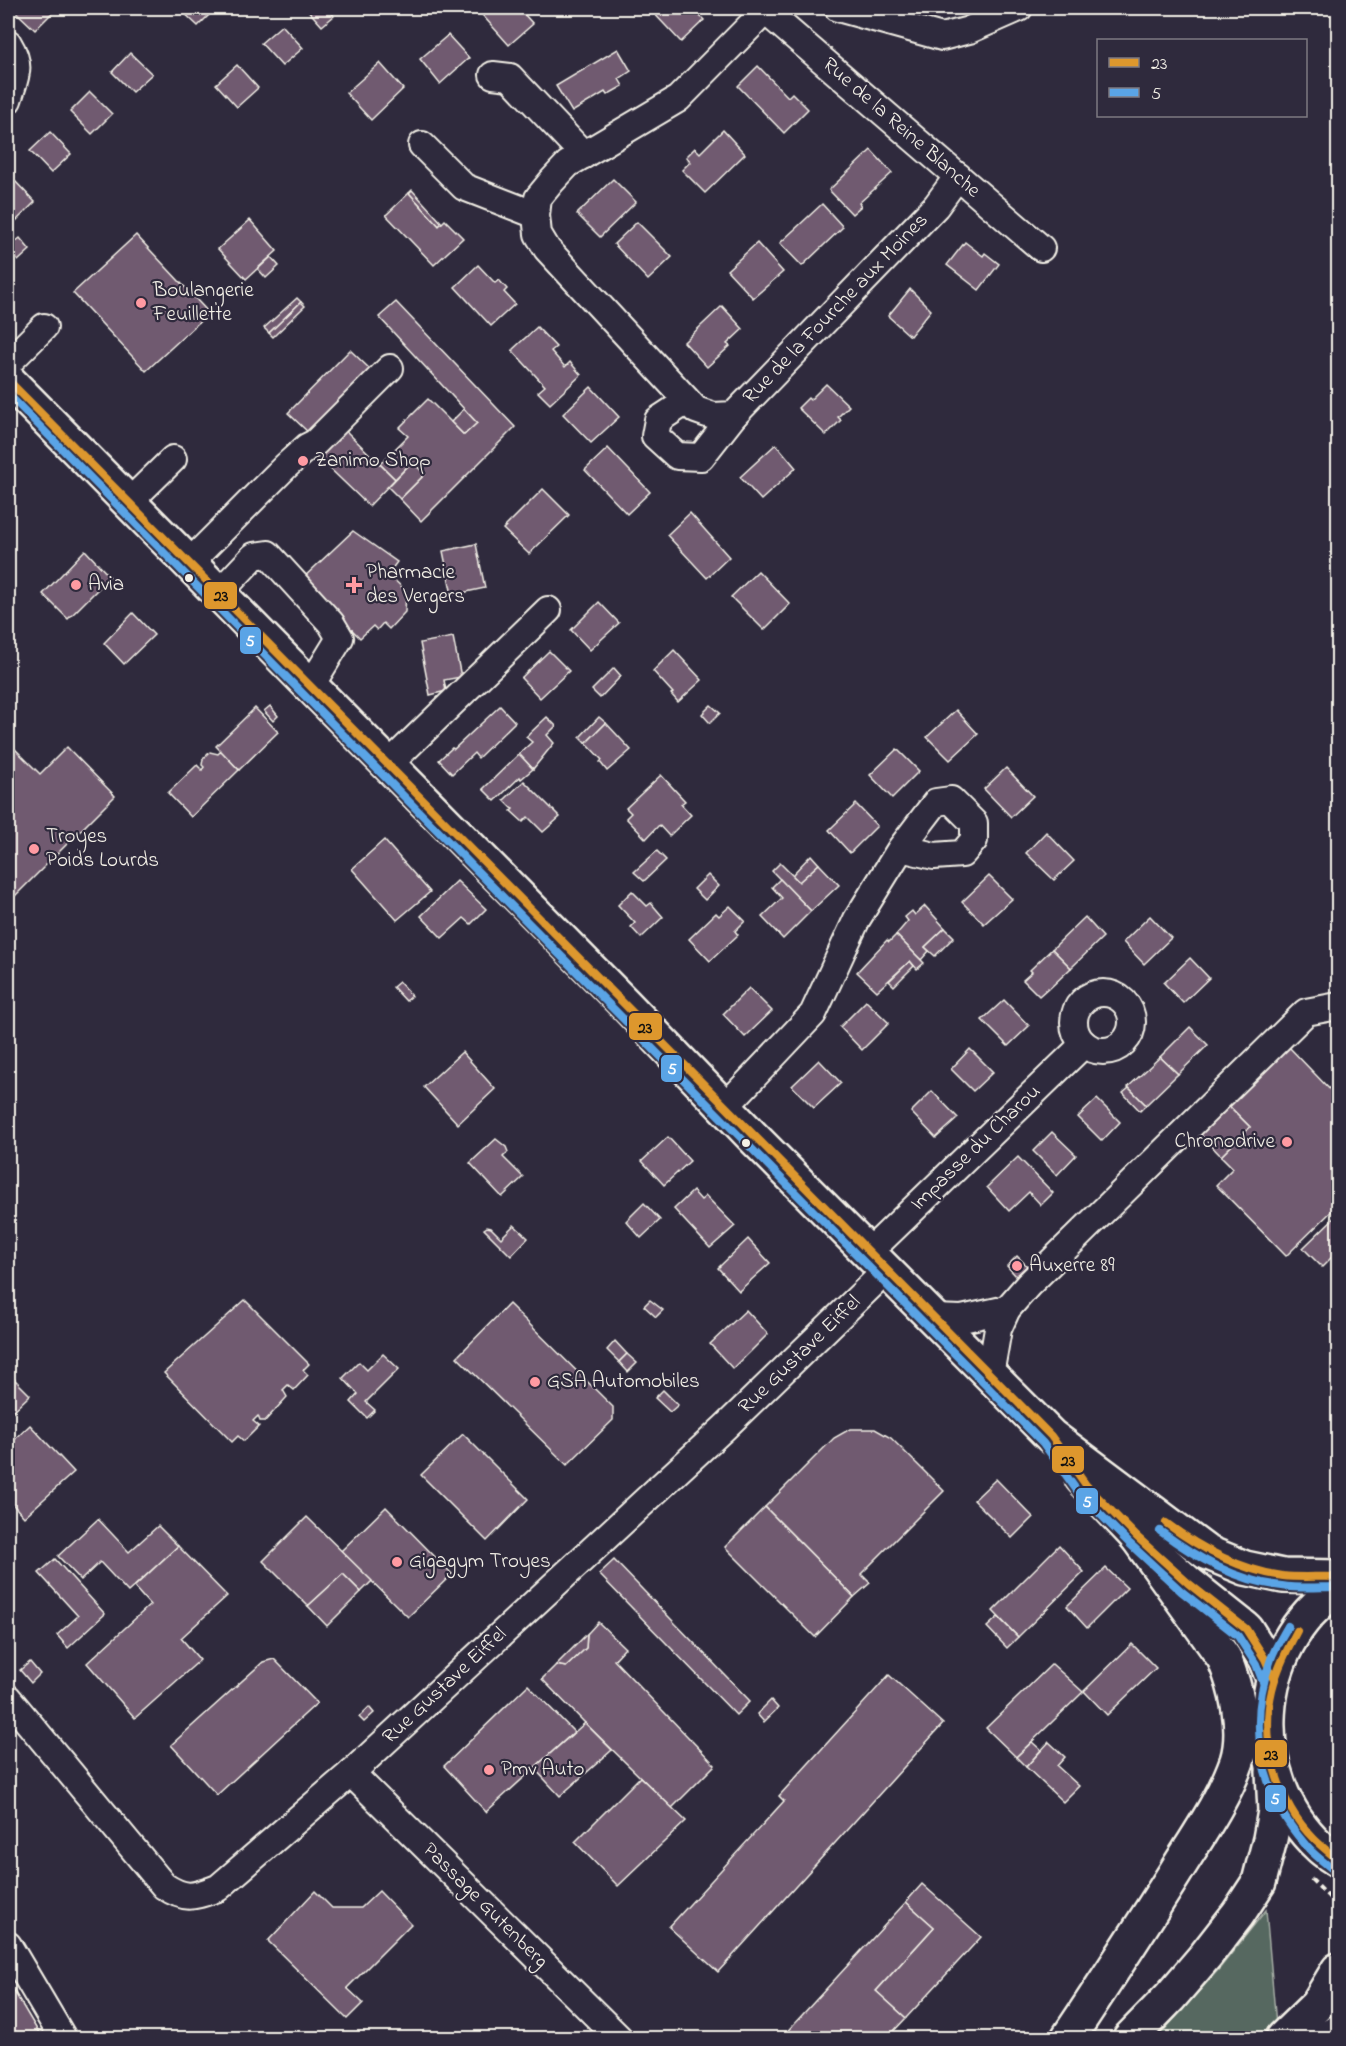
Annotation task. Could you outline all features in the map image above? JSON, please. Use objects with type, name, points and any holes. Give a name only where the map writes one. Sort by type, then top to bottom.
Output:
[{"type":"main road","points":[[8,380],[626,1005],[724,1108],[1051,1436],[1206,1552],[1245,1568],[1283,1576],[1338,1576]]},
{"type":"main road","points":[[1051,1436],[1086,1485],[1137,1537],[1188,1583],[1246,1629],[1265,1659],[1273,1678]]},
{"type":"main road","points":[[1068,2038],[1212,1813],[1237,1759],[1240,1732],[1238,1704],[1233,1680],[1224,1658],[1137,1537]]},
{"type":"main road","points":[[1130,2038],[1206,1955],[1238,1914],[1259,1882],[1275,1811],[1273,1772],[1266,1725],[1273,1678],[1286,1647],[1305,1619],[1338,1589]]},
{"type":"main road","points":[[1273,1772],[1292,1813],[1320,1847],[1338,1860]]},
{"type":"main road","points":[[1283,2038],[1317,2005],[1338,1970]]},
{"type":"main road","points":[[1327,2038],[1338,2032]]},
{"type":"street","points":[[838,8],[942,37],[969,30],[1019,8]]},
{"type":"street","points":[[422,145],[464,187],[536,215],[538,198],[568,165],[678,99],[763,9]]},
{"type":"street","name":"Rue de la Reine Blanche","points":[[763,9],[1041,248]]},
{"type":"street","points":[[8,43],[16,57],[18,71],[8,100]]},
{"type":"street","points":[[493,75],[510,77],[584,155]]},
{"type":"street","name":"Rue de la Fourche aux Moines","points":[[536,215],[538,234],[546,249],[687,401],[696,410],[712,416],[734,416],[936,206],[958,176]]},
{"type":"street","points":[[8,363],[44,327]]},
{"type":"street","points":[[188,564],[286,466],[307,447],[315,443],[390,368]]},
{"type":"street","points":[[687,401],[658,420],[655,436],[676,456],[701,457],[734,416]]},
{"type":"street","points":[[128,503],[173,459]]},
{"type":"street","points":[[218,594],[254,556],[268,554],[331,623],[340,638],[310,687]]},
{"type":"street","points":[[388,765],[548,610]]},
{"type":"street","points":[[724,1108],[813,1014],[856,919],[901,848]]},
{"type":"street","points":[[990,1375],[998,1329],[1007,1309],[1028,1285],[1306,1012],[1338,1006]]},
{"type":"street","name":"Impasse du Charou","points":[[877,1262],[1084,1044]]},
{"type":"street","name":"Rue Gustave Eiffel","points":[[8,1698],[164,1886],[177,1894],[194,1896],[218,1888],[351,1773],[725,1427],[877,1262]]},
{"type":"street","points":[[933,1318],[962,1319],[1007,1309]]},
{"type":"street","name":"Passage Gutenberg","points":[[351,1773],[619,2038]]},
{"type":"street","points":[[8,1946],[63,2038]]},
{"type":"path","points":[[1305,1873],[1338,1906]]},
{"type":"green space","points":[[1266,1910],[1276,2025],[1259,2038],[1157,2038],[1220,1968]]},
{"type":"building","points":[[12,8],[54,8],[56,9],[35,30]]},
{"type":"building","points":[[179,8],[216,8],[198,26]]},
{"type":"building","points":[[306,8],[332,8],[329,10],[334,16],[322,26]]},
{"type":"building","points":[[476,8],[526,8],[529,10],[524,14],[533,24],[509,45]]},
{"type":"building","points":[[649,8],[692,8],[704,20],[681,42]]},
{"type":"building","points":[[282,25],[303,48],[282,66],[261,43]]},
{"type":"building","points":[[448,35],[469,58],[440,84],[420,59]]},
{"type":"building","points":[[618,49],[631,71],[619,79],[623,86],[607,95],[605,92],[572,112],[556,86]]},
{"type":"building","points":[[130,53],[152,74],[132,92],[112,72]]},
{"type":"building","points":[[380,63],[403,89],[371,120],[346,93]]},
{"type":"building","points":[[237,65],[258,88],[237,107],[216,84]]},
{"type":"building","points":[[758,66],[788,97],[792,93],[808,109],[784,133],[738,86]]},
{"type":"building","points":[[90,92],[112,114],[92,134],[70,112]]},
{"type":"building","points":[[723,130],[745,154],[705,193],[682,170],[690,162],[686,157],[695,148],[700,153]]},
{"type":"building","points":[[50,132],[71,154],[51,173],[30,151]]},
{"type":"building","points":[[871,150],[892,173],[859,203],[861,206],[852,214],[829,190]]},
{"type":"building","points":[[613,179],[636,202],[600,237],[577,214]]},
{"type":"building","points":[[14,180],[35,202],[15,222],[8,214],[8,186]]},
{"type":"building","points":[[412,190],[442,223],[439,226],[409,193]]},
{"type":"building","points":[[409,193],[439,226],[445,220],[463,238],[434,265],[386,215]]},
{"type":"building","points":[[822,204],[843,227],[802,266],[780,243]]},
{"type":"building","points":[[250,220],[277,251],[246,279],[218,249]]},
{"type":"building","points":[[637,222],[672,257],[648,280],[614,244]]},
{"type":"building","name":"Boulangerie Feuillette","points":[[136,235],[209,313],[146,371],[73,293]]},
{"type":"building","points":[[8,236],[14,243],[20,238],[30,250],[18,261],[8,250]]},
{"type":"building","points":[[965,242],[983,256],[985,253],[999,264],[979,290],[947,265]]},
{"type":"building","points":[[757,243],[783,272],[753,298],[727,270]]},
{"type":"building","points":[[271,257],[279,266],[266,278],[258,269]]},
{"type":"building","points":[[478,265],[495,283],[499,280],[507,289],[504,292],[515,304],[491,326],[455,287]]},
{"type":"building","points":[[910,289],[931,310],[910,336],[888,316]]},
{"type":"building","points":[[297,298],[301,302],[269,333],[264,328]]},
{"type":"building","points":[[301,302],[305,306],[273,337],[269,333]]},
{"type":"building","points":[[396,302],[515,427],[421,521],[400,499],[425,474],[412,462],[395,479],[380,464],[408,436],[399,428],[428,399],[464,435],[477,423],[379,317]]},
{"type":"building","points":[[722,306],[743,329],[727,344],[730,346],[707,367],[684,342]]},
{"type":"building","points":[[537,327],[556,347],[551,351],[565,367],[570,362],[581,375],[550,404],[538,392],[545,386],[512,350]]},
{"type":"building","points":[[350,350],[371,370],[309,433],[288,413]]},
{"type":"building","points":[[826,384],[849,406],[838,417],[841,420],[826,435],[798,408]]},
{"type":"building","points":[[591,387],[619,417],[591,443],[563,414]]},
{"type":"building","points":[[464,409],[477,423],[464,435],[451,422]]},
{"type":"building","points":[[344,429],[395,479],[369,506],[318,457]]},
{"type":"building","points":[[776,444],[796,468],[761,500],[740,477]]},
{"type":"building","points":[[608,448],[650,492],[627,514],[585,470]]},
{"type":"building","points":[[412,462],[425,474],[400,499],[388,487]]},
{"type":"building","points":[[543,489],[569,515],[529,554],[503,529]]},
{"type":"building","points":[[690,513],[729,557],[707,578],[667,535]]},
{"type":"building","name":"Pharmacie des Vergers","points":[[353,531],[397,562],[388,574],[406,591],[405,612],[389,629],[383,623],[377,630],[373,626],[360,638],[302,579]]},
{"type":"building","points":[[476,544],[485,588],[452,595],[443,551]]},
{"type":"building","name":"Avia","points":[[85,550],[110,577],[68,619],[43,594]]},
{"type":"building","points":[[758,571],[790,604],[764,630],[731,597]]},
{"type":"building","points":[[599,602],[619,623],[590,650],[571,630]]},
{"type":"building","points":[[133,613],[154,635],[124,664],[104,643]]},
{"type":"building","points":[[453,637],[461,677],[444,680],[446,691],[430,695],[420,643]]},
{"type":"building","points":[[674,650],[702,680],[678,702],[653,671]]},
{"type":"building","points":[[549,651],[569,671],[540,698],[521,678]]},
{"type":"building","points":[[614,668],[621,676],[600,698],[592,690]]},
{"type":"building","points":[[711,705],[720,713],[710,723],[702,714]]},
{"type":"building","points":[[270,706],[278,716],[273,721],[264,711]]},
{"type":"building","points":[[500,706],[515,722],[478,758],[474,753],[452,774],[439,760]]},
{"type":"building","points":[[255,708],[278,732],[239,770],[216,746]]},
{"type":"building","points":[[956,710],[978,734],[950,760],[927,737]]},
{"type":"building","points":[[547,717],[556,726],[547,735],[554,743],[533,769],[519,754],[532,742],[526,737]]},
{"type":"building","points":[[599,717],[606,723],[586,743],[580,737]]},
{"type":"building","points":[[606,723],[631,750],[607,771],[600,762],[602,760],[586,743]]},
{"type":"building","name":"Troyes Poids Lourds","points":[[8,742],[40,774],[67,747],[115,796],[8,903]]},
{"type":"building","points":[[897,749],[919,771],[892,798],[870,775]]},
{"type":"building","points":[[221,751],[239,770],[191,817],[168,793],[197,765],[202,770],[203,759],[210,752],[218,754]]},
{"type":"building","points":[[519,754],[533,769],[521,779],[520,777],[495,801],[483,789]]},
{"type":"building","points":[[1006,768],[1033,796],[1011,817],[984,789]]},
{"type":"building","points":[[661,775],[685,801],[681,804],[691,815],[669,836],[659,825],[646,839],[626,818],[631,813],[626,808]]},
{"type":"building","points":[[524,781],[560,817],[543,832],[528,817],[523,822],[511,811],[513,809],[504,800]]},
{"type":"building","points":[[856,804],[877,826],[850,853],[829,830]]},
{"type":"building","points":[[1046,832],[1074,861],[1054,880],[1026,853]]},
{"type":"building","points":[[384,840],[430,892],[397,920],[352,869]]},
{"type":"building","points":[[657,851],[666,860],[644,881],[634,872]]},
{"type":"building","points":[[811,855],[819,864],[799,882],[792,875]]},
{"type":"building","points":[[780,863],[799,882],[819,864],[839,885],[811,911],[772,871]]},
{"type":"building","points":[[708,875],[719,886],[705,900],[694,889]]},
{"type":"building","points":[[989,876],[1012,899],[984,924],[962,902]]},
{"type":"building","points":[[780,879],[811,911],[783,939],[762,917],[782,898],[772,887]]},
{"type":"building","points":[[457,881],[486,909],[471,924],[464,918],[442,938],[421,916]]},
{"type":"building","points":[[632,891],[647,906],[651,903],[663,917],[641,938],[631,927],[635,923],[618,905]]},
{"type":"building","points":[[730,906],[745,921],[735,931],[738,935],[710,961],[689,939],[716,913],[719,916]]},
{"type":"building","points":[[925,906],[945,928],[925,947],[929,951],[921,960],[896,935],[908,921],[905,917],[912,911],[915,915]]},
{"type":"building","points":[[1150,916],[1171,938],[1144,964],[1123,942]]},
{"type":"building","points":[[1085,917],[1103,937],[1071,968],[1052,949]]},
{"type":"building","points":[[945,928],[954,937],[935,956],[925,947]]},
{"type":"building","points":[[896,935],[924,963],[917,969],[910,961],[877,991],[857,972],[887,940],[889,942]]},
{"type":"building","points":[[1052,949],[1071,968],[1039,996],[1023,980]]},
{"type":"building","points":[[1190,958],[1209,978],[1183,1003],[1164,983]]},
{"type":"building","points":[[910,961],[914,966],[894,986],[889,981]]},
{"type":"building","points":[[399,982],[412,996],[406,1001],[393,987]]},
{"type":"building","points":[[749,988],[772,1011],[745,1037],[723,1014]]},
{"type":"building","points":[[1004,1000],[1029,1026],[1008,1046],[982,1020]]},
{"type":"building","points":[[866,1001],[889,1023],[862,1050],[840,1027]]},
{"type":"building","points":[[1190,1027],[1208,1045],[1178,1074],[1160,1057]]},
{"type":"building","name":"Chronodrive","points":[[1288,1046],[1338,1098],[1338,1205],[1286,1256],[1216,1185],[1233,1168],[1221,1156],[1250,1127],[1228,1105]]},
{"type":"building","points":[[970,1049],[993,1072],[973,1091],[951,1069]]},
{"type":"building","points":[[462,1052],[495,1089],[458,1124],[424,1087]]},
{"type":"building","points":[[1160,1057],[1178,1074],[1146,1105],[1128,1087]]},
{"type":"building","points":[[819,1060],[841,1083],[814,1108],[792,1086]]},
{"type":"building","points":[[1129,1088],[1146,1105],[1140,1111],[1123,1093]]},
{"type":"building","points":[[932,1091],[958,1118],[936,1138],[911,1112]]},
{"type":"building","points":[[1097,1099],[1120,1122],[1102,1141],[1078,1117]]},
{"type":"building","points":[[1228,1105],[1250,1127],[1221,1156],[1199,1133]]},
{"type":"building","points":[[1052,1132],[1076,1155],[1057,1175],[1033,1151]]},
{"type":"building","points":[[668,1137],[690,1161],[664,1185],[642,1161]]},
{"type":"building","points":[[496,1139],[506,1147],[508,1152],[503,1157],[523,1177],[502,1197],[470,1163]]},
{"type":"building","points":[[1018,1157],[1053,1193],[1041,1205],[1029,1192],[1009,1211],[987,1187]]},
{"type":"building","points":[[693,1191],[701,1200],[706,1196],[735,1226],[710,1248],[674,1209]]},
{"type":"building","points":[[644,1203],[660,1220],[641,1238],[626,1221]]},
{"type":"building","points":[[1338,1214],[1338,1251],[1322,1267],[1303,1248]]},
{"type":"building","points":[[514,1225],[528,1238],[511,1256],[484,1229],[491,1228],[501,1238]]},
{"type":"building","points":[[748,1239],[770,1263],[739,1291],[718,1268]]},
{"type":"building","name":"Auxerre 89","points":[[1017,1256],[1027,1266],[1016,1276],[1007,1266]]},
{"type":"building","points":[[245,1300],[309,1364],[303,1370],[308,1375],[294,1390],[288,1385],[283,1390],[287,1397],[265,1421],[260,1421],[258,1416],[253,1421],[259,1426],[244,1441],[238,1436],[232,1442],[164,1373]]},
{"type":"building","points":[[650,1300],[663,1310],[656,1317],[644,1306]]},
{"type":"building","name":"GSA Automobiles","points":[[509,1304],[613,1407],[613,1420],[567,1465],[457,1357]]},
{"type":"building","points":[[746,1310],[768,1334],[733,1369],[710,1344]]},
{"type":"building","points":[[615,1341],[627,1354],[619,1362],[607,1350]]},
{"type":"building","points":[[383,1354],[399,1369],[366,1402],[375,1410],[367,1418],[351,1402],[358,1394],[343,1378],[359,1362],[367,1370]]},
{"type":"building","points":[[627,1354],[637,1363],[628,1372],[619,1362]]},
{"type":"building","points":[[8,1373],[30,1395],[8,1416]]},
{"type":"building","points":[[663,1390],[678,1405],[670,1412],[655,1398]]},
{"type":"building","points":[[30,1425],[74,1472],[24,1517],[8,1499],[8,1446]]},
{"type":"building","points":[[850,1429],[875,1429],[891,1438],[944,1491],[861,1574],[870,1583],[854,1597],[765,1507],[834,1438]]},
{"type":"building","points":[[463,1434],[528,1499],[487,1541],[421,1475]]},
{"type":"building","points":[[996,1479],[1033,1517],[1012,1538],[974,1500]]},
{"type":"building","name":"Gigagym Troyes","points":[[386,1507],[452,1574],[408,1617],[341,1551]]},
{"type":"building","points":[[765,1507],[854,1597],[815,1637],[725,1547]]},
{"type":"building","points":[[307,1517],[372,1581],[361,1592],[343,1574],[308,1606],[263,1561]]},
{"type":"building","points":[[98,1519],[129,1552],[158,1526],[178,1546],[128,1592],[100,1562],[81,1580],[58,1556]]},
{"type":"building","points":[[1059,1545],[1084,1572],[1018,1637],[993,1611]]},
{"type":"building","points":[[178,1546],[227,1596],[181,1638],[200,1660],[135,1718],[87,1663],[150,1605],[134,1587]]},
{"type":"building","points":[[55,1559],[105,1614],[68,1648],[57,1635],[78,1616],[39,1573]]},
{"type":"building","points":[[614,1560],[750,1701],[736,1715],[599,1574]]},
{"type":"building","points":[[1106,1568],[1127,1588],[1087,1628],[1067,1606]]},
{"type":"building","points":[[343,1574],[361,1592],[327,1626],[308,1606]]},
{"type":"building","points":[[998,1617],[1018,1637],[1007,1648],[987,1627]]},
{"type":"building","points":[[598,1622],[625,1648],[614,1660],[715,1765],[672,1808],[542,1679],[556,1665],[566,1667],[586,1648],[587,1634]]},
{"type":"building","points":[[587,1634],[586,1648],[566,1667],[556,1665]]},
{"type":"building","points":[[1132,1644],[1156,1668],[1107,1715],[1084,1691]]},
{"type":"building","points":[[274,1659],[317,1703],[217,1795],[171,1745],[263,1662]]},
{"type":"building","points":[[30,1662],[40,1674],[31,1683],[20,1670]]},
{"type":"building","points":[[1052,1664],[1083,1692],[1016,1757],[986,1728]]},
{"type":"building","points":[[889,1675],[943,1724],[718,1972],[669,1927],[784,1801],[779,1796]]},
{"type":"building","points":[[528,1685],[574,1732],[486,1812],[444,1766]]},
{"type":"building","points":[[771,1700],[778,1708],[764,1722],[757,1714]]},
{"type":"building","points":[[369,1707],[374,1713],[364,1722],[359,1717]]},
{"type":"building","points":[[585,1723],[612,1750],[560,1796],[534,1768]]},
{"type":"building","points":[[1032,1742],[1041,1750],[1026,1767],[1016,1757]]},
{"type":"building","points":[[1049,1742],[1065,1757],[1057,1766],[1079,1786],[1063,1802],[1026,1767]]},
{"type":"building","points":[[640,1777],[686,1821],[618,1886],[575,1842]]},
{"type":"building","points":[[922,1884],[981,1937],[906,2018],[876,1991],[934,1927],[906,1902]]},
{"type":"building","points":[[315,1891],[332,1908],[361,1908],[379,1891],[411,1924],[347,1988],[363,2003],[347,2019],[268,1941]]},
{"type":"building","points":[[906,1902],[934,1927],[876,1991],[906,2018],[887,2038],[781,2038]]},
{"type":"building","points":[[8,1981],[42,2038],[8,2038]]},
{"type":"transit line","name":"23","points":[[8,380],[1051,1436],[1086,1485],[1137,1537],[1188,1583],[1246,1629],[1265,1659],[1273,1678]]},
{"type":"transit line","name":"5","points":[[8,394],[1043,1443],[1078,1492],[1181,1591],[1238,1636],[1256,1664],[1263,1682]]},
{"type":"transit line","name":"23","points":[[1166,1523],[1207,1550],[1251,1569],[1283,1576],[1338,1577]]},
{"type":"transit line","name":"5","points":[[1160,1531],[1203,1559],[1233,1574],[1289,1587],[1338,1587]]},
{"type":"transit line","name":"5","points":[[1288,1626],[1273,1655],[1264,1683],[1259,1732],[1262,1756],[1267,1779],[1289,1823],[1310,1850],[1331,1868]]},
{"type":"transit line","name":"23","points":[[1297,1631],[1279,1667],[1272,1690],[1268,1730],[1270,1750],[1281,1789],[1290,1807],[1314,1839],[1338,1860]]},
{"type":"place","name":"Boulangerie Feuillette","points":[[141,303]]},
{"type":"place","name":"Zanimo Shop","points":[[303,461]]},
{"type":"place","name":"Avia","points":[[76,585]]},
{"type":"place","name":"Pharmacie des Vergers","points":[[354,585]]},
{"type":"place","name":"Troyes Poids Lourds","points":[[34,849]]},
{"type":"place","name":"Chronodrive","points":[[1287,1142]]},
{"type":"place","name":"Auxerre 89","points":[[1017,1266]]},
{"type":"place","name":"GSA Automobiles","points":[[535,1382]]},
{"type":"place","name":"Gigagym Troyes","points":[[397,1562]]},
{"type":"place","name":"Pmv Auto","points":[[489,1770]]}]
